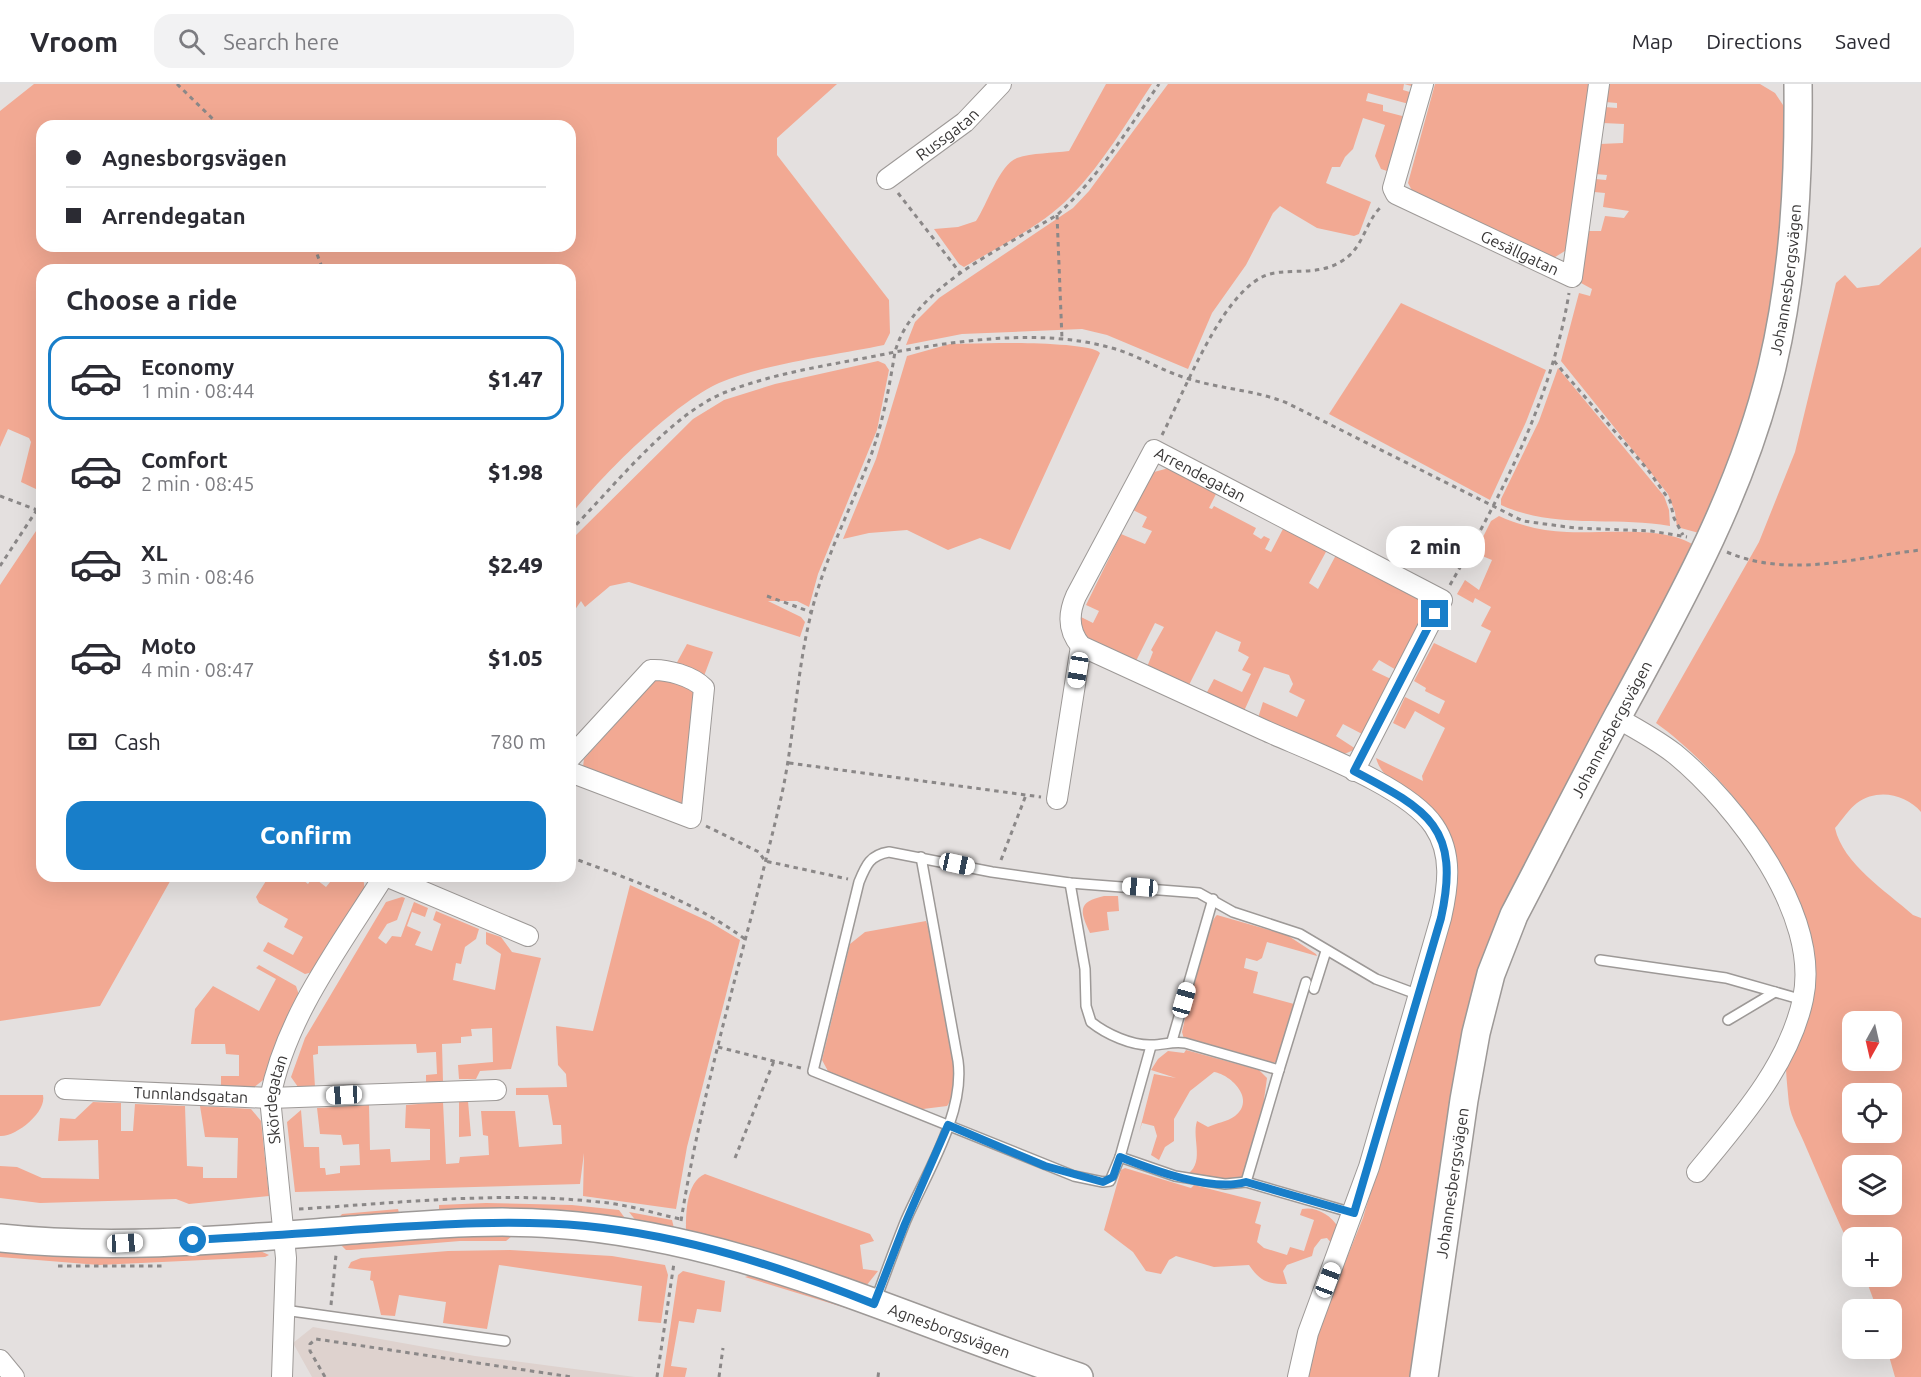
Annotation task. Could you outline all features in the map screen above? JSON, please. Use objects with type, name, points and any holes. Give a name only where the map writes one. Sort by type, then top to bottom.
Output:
[{"type":"street","name":"Russgatan","points":[[887,179],[965,122],[1001,84]]},
{"type":"street","points":[[1396,194],[1394,188],[1423,84]]},
{"type":"street","name":"Gesällgatan","points":[[1396,194],[1572,277],[1599,84]]},
{"type":"street","name":"Johannesbergsvägen","points":[[1424,1377],[1464,1100],[1491,974],[1514,915],[1709,544],[1749,447],[1772,368],[1782,318],[1795,220],[1798,84]]},
{"type":"street","name":"Arrendegatan","points":[[1081,646],[1071,630],[1071,607],[1154,450],[1442,600]]},
{"type":"street","points":[[1354,771],[1442,600]]},
{"type":"street","points":[[1057,799],[1081,646],[1354,771],[1422,810],[1434,825],[1446,855],[1447,892],[1354,1213],[1308,1333],[1298,1377]]},
{"type":"street","points":[[576,751],[651,670],[661,669],[698,682],[704,688],[691,818],[576,774]]},
{"type":"street","points":[[1617,718],[1651,736],[1694,772],[1737,820],[1758,850],[1791,907],[1800,931],[1806,969],[1803,1000],[1779,1061],[1731,1130],[1697,1172]]},
{"type":"street","name":"Skördegatan","points":[[282,1377],[286,1258],[270,1098],[280,1056],[295,1024],[381,882]]},
{"type":"street","points":[[399,882],[528,936]]},
{"type":"street","name":"Tunnlandsgatan","points":[[65,1089],[270,1098],[496,1090]]},
{"type":"street","name":"Agnesborgsvägen","points":[[0,1238],[103,1245],[513,1222],[589,1226],[675,1258],[776,1267],[1078,1377]]},
{"type":"street","points":[[283,1350],[298,1377]]},
{"type":"street","points":[[0,1360],[14,1377]]},
{"type":"lane","points":[[1151,1046],[1113,1177],[1103,1182],[1045,1166],[813,1071],[859,882],[867,862],[878,854],[889,852],[996,873],[1070,883],[1199,893],[1213,898],[1233,912],[1300,934],[1376,979],[1419,995]]},
{"type":"lane","points":[[874,1304],[905,1224],[948,1125],[956,1103],[960,1076],[921,857]]},
{"type":"lane","points":[[1070,883],[1085,969],[1086,1006],[1091,1022],[1110,1034],[1151,1046],[1172,1041],[1279,1070]]},
{"type":"lane","points":[[1172,1041],[1213,898]]},
{"type":"lane","points":[[1246,1182],[1279,1070],[1310,986],[1326,951]]},
{"type":"lane","points":[[1600,960],[1726,978],[1803,1000]]},
{"type":"lane","points":[[1728,1020],[1775,992]]},
{"type":"lane","points":[[1120,1157],[1175,1176],[1235,1185],[1246,1182],[1354,1213]]},
{"type":"lane","points":[[284,1310],[505,1341]]},
{"type":"path","points":[[177,84],[214,120]]},
{"type":"path","points":[[657,1377],[689,1170],[789,763],[811,612],[821,579],[870,456],[886,405],[895,352],[912,316],[922,303],[961,274],[1057,215],[1071,202],[1116,147],[1159,84]]},
{"type":"path","points":[[887,179],[961,274]]},
{"type":"path","points":[[1154,450],[1188,379],[1222,318],[1251,286],[1262,277],[1326,269],[1344,261],[1361,243],[1379,209],[1396,194]]},
{"type":"path","points":[[1057,215],[1062,340]]},
{"type":"path","points":[[1442,600],[1494,509],[1534,416],[1554,361],[1572,277]]},
{"type":"path","points":[[576,525],[657,440],[725,392],[770,378],[958,340],[1062,340],[1083,341],[1137,355],[1188,379],[1257,393],[1287,403],[1494,509],[1523,521],[1542,525],[1618,528],[1683,536],[1759,562],[1795,566],[1921,550]]},
{"type":"path","points":[[1554,361],[1648,470],[1670,501],[1674,518],[1683,536]]},
{"type":"path","points":[[0,496],[36,510]]},
{"type":"path","points":[[0,566],[36,512]]},
{"type":"path","points":[[767,597],[811,612]]},
{"type":"path","points":[[789,763],[1057,799]]},
{"type":"path","points":[[996,873],[1026,795]]},
{"type":"path","points":[[691,818],[759,852],[765,861],[859,882]]},
{"type":"path","points":[[576,859],[684,901],[718,919],[745,939]]},
{"type":"path","points":[[718,1047],[813,1071]]},
{"type":"path","points":[[735,1158],[774,1061]]},
{"type":"path","points":[[326,1255],[348,1253]]},
{"type":"path","points":[[330,1316],[336,1255]]},
{"type":"path","points":[[48,1265],[82,1268],[170,1266]]},
{"type":"path","points":[[325,1377],[310,1351],[310,1344],[316,1339],[572,1377]]},
{"type":"path","points":[[719,1377],[723,1348]]},
{"type":"path","points":[[878,1377],[879,1369]]},
{"type":"shaded area","points":[[34,84],[837,84],[777,138],[777,155],[889,300],[890,333],[884,345],[757,370],[719,383],[681,407],[639,442],[576,509],[576,264],[36,264],[36,489],[21,482],[31,442],[29,438],[8,429],[0,447],[0,111]]},
{"type":"shaded area","points":[[1106,84],[1152,84],[1104,156],[1060,207],[1034,226],[964,267],[959,264],[934,229],[958,227],[976,221],[999,177],[1017,158],[1069,151]]},
{"type":"shaded area","points":[[1168,84],[1404,84],[1403,90],[1413,93],[1409,104],[1368,93],[1366,101],[1383,105],[1383,111],[1406,117],[1387,171],[1381,169],[1375,156],[1385,125],[1363,118],[1353,149],[1345,157],[1340,167],[1332,167],[1326,183],[1371,202],[1359,234],[1354,236],[1317,228],[1280,206],[1273,213],[1246,265],[1212,313],[1188,369],[1107,335],[1082,329],[962,334],[906,345],[915,322],[939,298],[1073,208],[1089,191]]},
{"type":"shaded area","points":[[1435,84],[1589,84],[1568,249],[1552,259],[1415,196],[1408,183]]},
{"type":"shaded area","points":[[1607,84],[1760,84],[1775,93],[1787,111],[1784,259],[1746,427],[1699,533],[1677,527],[1675,512],[1668,494],[1561,361],[1579,293],[1590,296],[1592,289],[1581,283],[1589,231],[1601,231],[1605,216],[1624,218],[1629,211],[1603,207],[1605,193],[1594,192],[1595,179],[1606,180],[1607,175],[1595,174],[1600,144],[1623,143],[1624,124],[1603,123],[1604,107],[1617,108],[1617,103],[1605,102]]},
{"type":"shaded area","points":[[1921,247],[1921,812],[1899,797],[1873,796],[1854,805],[1835,828],[1840,841],[1856,865],[1913,915],[1921,918],[1921,1377],[1895,1377],[1890,1359],[1902,1359],[1902,1299],[1873,1299],[1869,1287],[1902,1287],[1902,1227],[1842,1228],[1790,1109],[1786,1055],[1814,988],[1814,952],[1804,915],[1788,877],[1766,840],[1740,805],[1712,773],[1656,723],[1759,542],[1795,452],[1836,283],[1845,275],[1857,288],[1879,285]]},
{"type":"shaded area","points":[[1401,303],[1546,370],[1526,422],[1490,500],[1329,414]]},
{"type":"shaded area","points":[[950,344],[1069,345],[1100,353],[1010,550],[980,538],[948,550],[907,530],[869,533],[843,539],[876,459],[907,356]]},
{"type":"shaded area","points":[[878,361],[885,364],[889,370],[877,430],[818,574],[809,607],[797,601],[768,601],[801,617],[805,622],[800,637],[629,582],[610,586],[585,607],[581,601],[576,608],[576,535],[693,419],[724,400],[775,384]]},
{"type":"shaded area","points":[[1558,368],[1664,496],[1669,510],[1670,526],[1649,523],[1564,520],[1522,513],[1501,505],[1501,499],[1539,421]]},
{"type":"shaded area","points":[[1169,468],[1217,492],[1209,508],[1212,509],[1214,506],[1256,528],[1253,534],[1261,539],[1264,536],[1270,539],[1265,549],[1271,552],[1284,527],[1327,550],[1309,583],[1318,589],[1336,555],[1425,598],[1430,614],[1398,671],[1379,660],[1372,670],[1393,680],[1364,735],[1343,724],[1336,736],[1356,749],[1342,755],[1258,718],[1263,702],[1297,717],[1305,700],[1289,692],[1293,684],[1289,675],[1264,667],[1244,711],[1206,694],[1214,679],[1242,692],[1251,674],[1242,670],[1249,657],[1238,651],[1241,642],[1216,631],[1188,687],[1147,667],[1153,652],[1151,650],[1164,627],[1155,623],[1136,661],[1083,637],[1079,616],[1093,623],[1099,611],[1086,605],[1121,534],[1145,544],[1152,531],[1142,527],[1147,517],[1131,509],[1154,472]]},
{"type":"shaded area","points":[[1499,516],[1524,525],[1549,530],[1668,535],[1683,539],[1695,546],[1518,894],[1413,1377],[1308,1377],[1319,1327],[1363,1218],[1452,914],[1454,899],[1453,852],[1442,823],[1434,811],[1422,800],[1388,778],[1376,758],[1423,781],[1422,776],[1445,728],[1415,711],[1405,729],[1393,723],[1405,697],[1439,714],[1445,701],[1425,691],[1426,688],[1414,681],[1434,643],[1476,663],[1491,631],[1481,626],[1491,607],[1475,598],[1473,603],[1457,594],[1465,580],[1479,590],[1492,560],[1475,553],[1491,521]]},
{"type":"shaded area","points":[[36,531],[36,882],[170,882],[100,1006],[0,1021],[0,585]]},
{"type":"shaded area","points":[[687,644],[713,652],[704,676],[675,666]]},
{"type":"shaded area","points":[[656,679],[672,680],[697,692],[683,805],[583,767],[584,759]]},
{"type":"shaded area","points":[[265,882],[306,882],[308,884],[320,882],[326,887],[330,882],[364,882],[365,892],[313,972],[305,974],[263,951],[268,942],[293,955],[303,937],[284,927],[288,919],[259,903],[256,897]]},
{"type":"shaded area","points":[[630,885],[710,922],[740,940],[687,1147],[676,1209],[583,1196],[584,1153],[580,1184],[295,1192],[287,1122],[301,1110],[304,1147],[319,1147],[320,1168],[325,1168],[326,1175],[340,1173],[340,1166],[360,1165],[359,1144],[343,1145],[341,1135],[320,1134],[317,1108],[369,1105],[370,1150],[390,1149],[391,1162],[430,1160],[430,1129],[405,1128],[406,1105],[443,1102],[446,1164],[459,1163],[460,1157],[489,1155],[488,1136],[483,1135],[481,1111],[515,1111],[519,1147],[562,1144],[561,1125],[553,1125],[548,1095],[516,1095],[516,1088],[567,1087],[566,1074],[558,1065],[556,1026],[593,1031]]},
{"type":"shaded area","points":[[1104,896],[1118,896],[1119,911],[1107,912],[1109,930],[1090,933],[1084,919],[1083,908],[1089,901]]},
{"type":"shaded area","points":[[405,898],[397,920],[387,924],[378,938],[386,944],[392,936],[401,937],[414,902],[428,908],[425,917],[412,912],[407,926],[421,932],[415,945],[432,951],[441,924],[433,920],[436,911],[479,929],[476,939],[465,947],[461,964],[456,963],[453,980],[495,990],[501,954],[486,944],[486,932],[501,937],[512,952],[541,958],[511,1069],[480,1071],[476,1079],[459,1079],[458,1065],[493,1062],[492,1028],[471,1029],[472,1036],[461,1037],[461,1043],[442,1044],[443,1082],[426,1082],[426,1075],[437,1074],[436,1052],[417,1053],[416,1044],[318,1046],[318,1054],[313,1055],[315,1087],[298,1087],[291,1077],[305,1038],[386,902]]},
{"type":"shaded area","points":[[1217,915],[1287,935],[1317,956],[1267,942],[1262,958],[1257,961],[1246,958],[1244,968],[1258,972],[1253,993],[1294,1004],[1297,1001],[1278,1061],[1271,1064],[1184,1039],[1182,1032],[1197,969],[1208,934]]},
{"type":"shaded area","points":[[926,921],[932,939],[956,1075],[953,1097],[947,1106],[915,1110],[829,1073],[822,1060],[850,944],[865,932]]},
{"type":"shaded area","points":[[259,965],[296,986],[300,998],[267,1077],[253,1088],[221,1086],[221,1076],[239,1076],[239,1055],[226,1054],[225,1044],[191,1044],[195,1009],[213,986],[259,1011],[276,979],[256,968]]},
{"type":"shaded area","points":[[1186,1050],[1259,1070],[1267,1078],[1262,1114],[1242,1181],[1184,1176],[1191,1171],[1197,1159],[1197,1121],[1208,1127],[1232,1118],[1241,1110],[1243,1103],[1239,1089],[1221,1074],[1214,1072],[1190,1091],[1174,1119],[1174,1141],[1165,1147],[1159,1160],[1151,1155],[1157,1136],[1154,1126],[1142,1123],[1139,1133],[1154,1074],[1176,1078],[1151,1070],[1158,1059],[1168,1051],[1184,1053]]},
{"type":"shaded area","points":[[0,1095],[43,1095],[43,1102],[35,1116],[22,1128],[0,1136]]},
{"type":"shaded area","points":[[459,1101],[468,1101],[471,1136],[459,1137]]},
{"type":"shaded area","points":[[93,1102],[121,1103],[121,1131],[133,1131],[135,1104],[185,1106],[187,1166],[203,1167],[203,1178],[237,1178],[238,1138],[205,1137],[200,1106],[251,1109],[261,1121],[269,1196],[189,1204],[176,1199],[40,1203],[0,1198],[0,1166],[17,1167],[42,1178],[99,1179],[98,1140],[58,1141],[60,1118],[75,1119]]},
{"type":"shaded area","points":[[1125,1168],[1191,1188],[1194,1185],[1261,1202],[1255,1223],[1261,1225],[1257,1242],[1264,1248],[1287,1255],[1290,1247],[1304,1251],[1314,1220],[1300,1215],[1302,1209],[1318,1210],[1327,1215],[1338,1227],[1333,1245],[1327,1238],[1321,1239],[1314,1248],[1312,1256],[1287,1265],[1283,1271],[1287,1284],[1265,1280],[1257,1275],[1249,1265],[1214,1267],[1176,1256],[1169,1260],[1161,1274],[1146,1271],[1133,1252],[1104,1230],[1121,1170]]},
{"type":"shaded area","points":[[705,1174],[870,1234],[874,1241],[860,1245],[863,1269],[878,1271],[866,1286],[750,1247],[686,1232],[688,1199],[694,1184]]},
{"type":"shaded area","points":[[486,1203],[572,1205],[619,1210],[627,1221],[439,1209],[439,1205]]},
{"type":"shaded area","points":[[398,1209],[399,1213],[338,1219],[342,1214]]},
{"type":"shaded area","points":[[629,1212],[672,1220],[674,1228],[637,1222]]},
{"type":"shaded area","points":[[487,1231],[512,1236],[506,1241],[460,1241],[351,1250],[346,1250],[340,1244]]},
{"type":"shaded area","points":[[0,1248],[256,1249],[269,1255],[99,1265],[0,1257]]},
{"type":"shaded area","points":[[510,1250],[612,1256],[665,1265],[668,1275],[661,1323],[638,1321],[642,1286],[499,1265],[487,1329],[443,1323],[446,1302],[399,1295],[395,1316],[381,1315],[373,1281],[370,1280],[371,1271],[348,1268],[351,1262],[361,1258],[448,1251]]},
{"type":"shaded area","points":[[683,1271],[725,1281],[721,1312],[697,1309],[694,1323],[679,1321],[671,1366],[687,1368],[685,1377],[663,1377],[678,1275]]},
{"type":"shaded area","points":[[760,1272],[1039,1377],[859,1312],[745,1277]]},
{"type":"shaded area","points":[[313,1327],[475,1356],[635,1377],[312,1377],[293,1343]]},
{"type":"route","points":[[193,1240],[407,1226],[513,1222],[589,1226],[740,1256],[811,1279],[874,1304],[905,1224],[948,1125],[1010,1153],[1074,1176],[1103,1182],[1110,1181],[1120,1157],[1175,1176],[1235,1185],[1246,1182],[1354,1213],[1441,918],[1447,892],[1448,871],[1441,839],[1434,825],[1422,810],[1354,771],[1435,614]]}]
